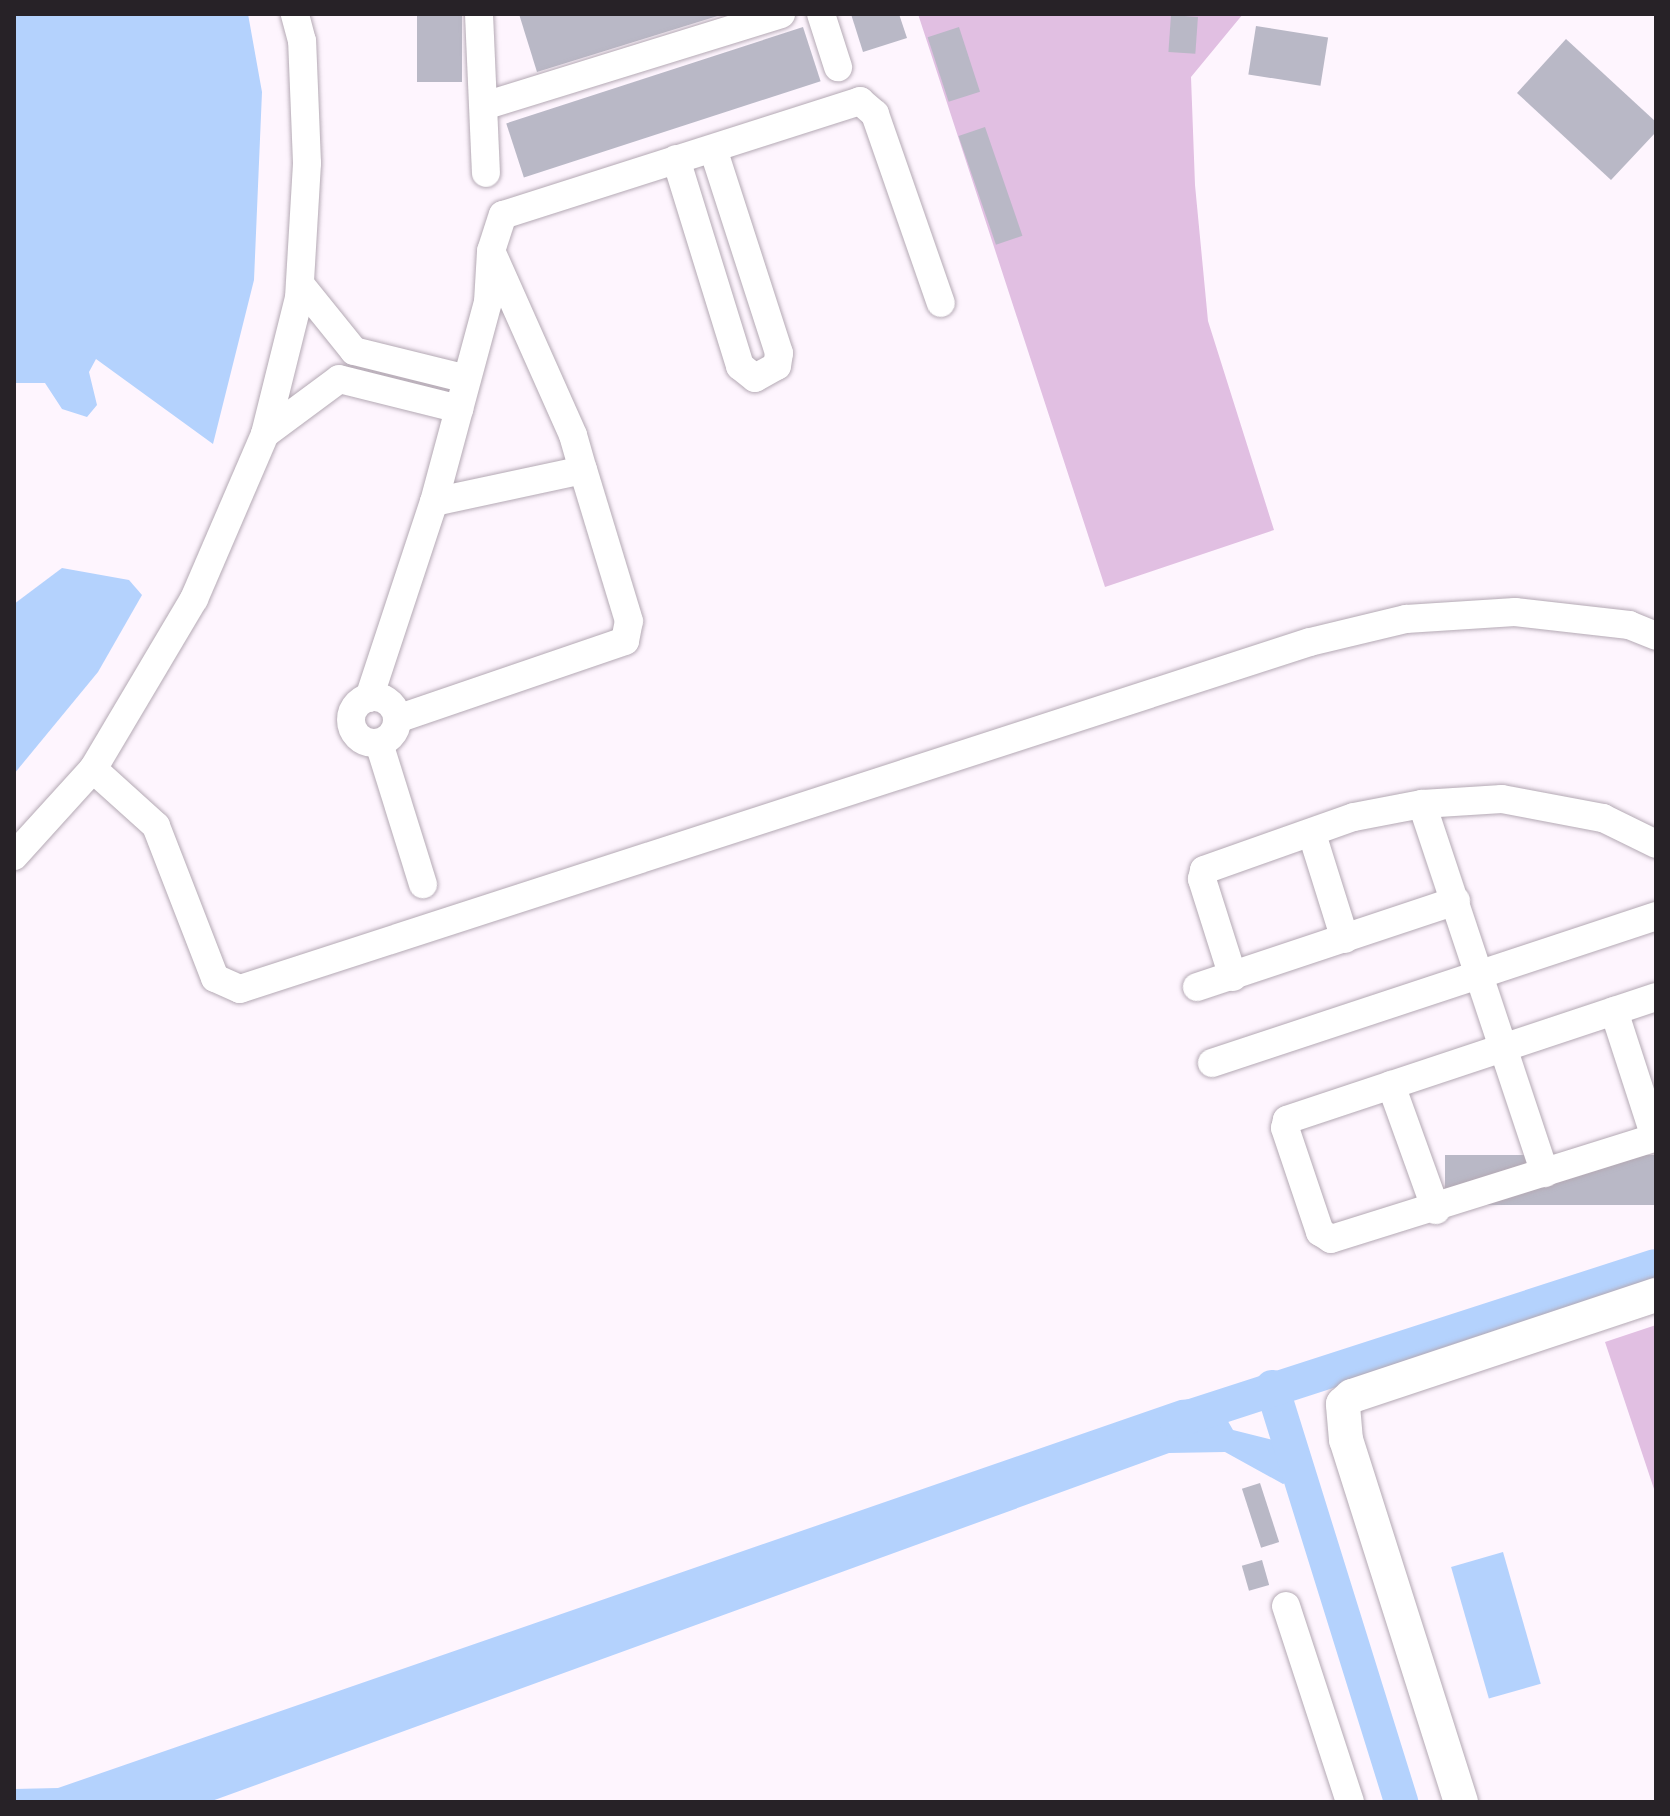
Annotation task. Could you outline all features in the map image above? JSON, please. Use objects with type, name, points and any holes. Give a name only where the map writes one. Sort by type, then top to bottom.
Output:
[{"type":"main road","points":[[1461,1802],[1346,1440],[1343,1404],[1352,1396],[1656,1295]]},
{"type":"street","points":[[14,856],[93,769],[194,599],[265,434],[300,284],[307,163],[302,41],[295,14]]},
{"type":"street","points":[[479,14],[486,173]]},
{"type":"street","points":[[484,106],[781,14]]},
{"type":"street","points":[[821,14],[838,67]]},
{"type":"street","points":[[369,698],[391,705],[397,719],[392,734],[379,743],[363,741],[350,722],[355,706],[369,698],[434,502],[488,302],[491,251],[503,215],[517,207],[713,149],[848,103],[868,104],[941,303]]},
{"type":"street","points":[[676,159],[740,366],[755,378],[777,366],[779,353],[713,149]]},
{"type":"street","points":[[397,719],[625,641],[629,621],[573,435],[491,251]]},
{"type":"street","points":[[300,284],[354,351],[467,379]]},
{"type":"street","points":[[265,434],[339,379],[459,409]]},
{"type":"street","points":[[434,502],[583,470]]},
{"type":"street","points":[[93,769],[156,826],[215,978],[240,989],[1310,642],[1406,619],[1515,612],[1629,625],[1656,636]]},
{"type":"street","points":[[379,743],[423,884]]},
{"type":"street","points":[[1233,977],[1202,874],[1380,810],[1502,799],[1603,818],[1656,844]]},
{"type":"street","points":[[1422,804],[1480,970],[1545,1173]]},
{"type":"street","points":[[1312,834],[1345,939]]},
{"type":"street","points":[[1197,987],[1456,901]]},
{"type":"street","points":[[1212,1063],[1480,970],[1656,916]]},
{"type":"street","points":[[1614,1011],[1656,1137],[1436,1210],[1331,1239],[1320,1232],[1285,1123],[1391,1085],[1656,997]]},
{"type":"street","points":[[1391,1085],[1436,1210]]},
{"type":"street","points":[[1286,1606],[1350,1802]]},
{"type":"shaded area","points":[[918,14],[1243,14],[1191,77],[1195,185],[1208,321],[1274,530],[1105,587]]},
{"type":"shaded area","points":[[1656,1325],[1656,1495],[1605,1342]]},
{"type":"water","points":[[14,14],[248,14],[262,92],[254,280],[213,444],[96,359],[89,372],[97,405],[87,417],[62,409],[45,383],[14,383]]},
{"type":"water","points":[[62,568],[129,580],[142,595],[98,672],[14,774],[14,604]]},
{"type":"water","points":[[1214,1397],[1233,1430],[1281,1442],[1303,1434],[1315,1470],[1283,1484],[1225,1452],[1169,1453],[209,1802],[14,1802],[14,1789],[58,1788],[1180,1400]]},
{"type":"water","points":[[1503,1552],[1541,1684],[1489,1699],[1451,1567]]},
{"type":"building","points":[[417,14],[462,14],[462,82],[417,82]]},
{"type":"building","points":[[519,14],[724,14],[537,72]]},
{"type":"building","points":[[851,14],[899,14],[907,38],[863,52]]},
{"type":"building","points":[[1171,15],[1198,17],[1195,54],[1168,52]]},
{"type":"building","points":[[1256,26],[1328,37],[1320,86],[1248,74]]},
{"type":"building","points":[[803,27],[821,81],[524,178],[506,123]]},
{"type":"building","points":[[959,27],[980,92],[949,102],[928,37]]},
{"type":"building","points":[[1566,39],[1656,122],[1656,132],[1611,180],[1517,93]]},
{"type":"building","points":[[985,127],[1022,236],[996,245],[959,136]]},
{"type":"building","points":[[1445,1155],[1656,1155],[1656,1205],[1445,1205]]},
{"type":"building","points":[[1260,1483],[1279,1542],[1261,1548],[1242,1489]]},
{"type":"building","points":[[1262,1560],[1269,1585],[1249,1591],[1242,1566]]},
{"type":"waterway","points":[[1176,1421],[1655,1266]]},
{"type":"waterway","points":[[1272,1387],[1401,1802]]}]
